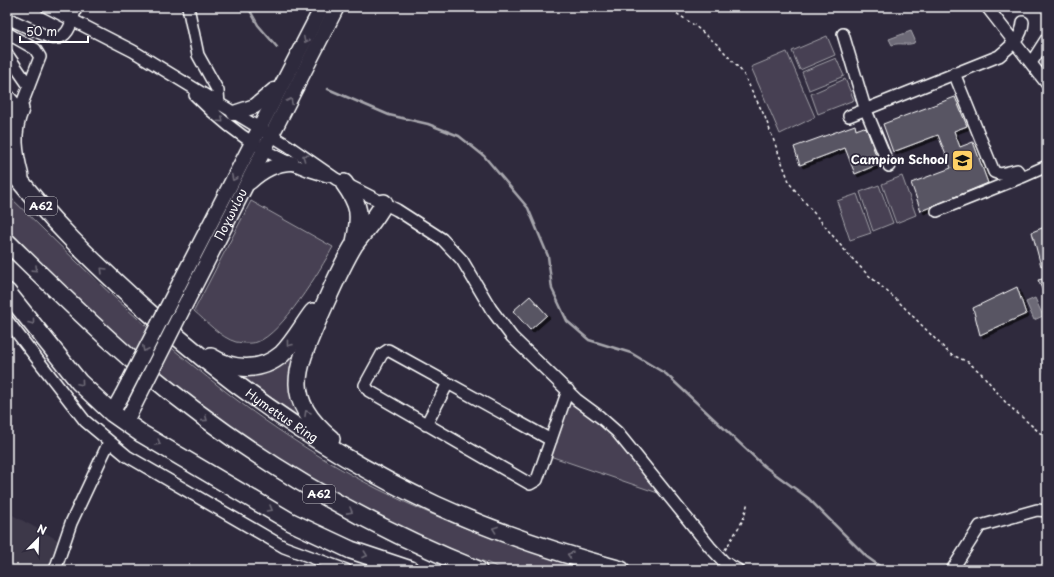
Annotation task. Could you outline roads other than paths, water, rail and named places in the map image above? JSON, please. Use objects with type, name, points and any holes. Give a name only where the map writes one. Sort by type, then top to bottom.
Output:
[{"type":"highway","points":[[12,105],[14,126],[13,141],[21,183]]},
{"type":"highway","name":"Hymettus Ring","points":[[7,164],[21,183],[50,216],[109,276],[170,331],[240,387],[334,451],[377,476],[438,506],[483,525],[532,543],[621,570]]},
{"type":"highway","points":[[340,181],[358,209],[356,237]]},
{"type":"highway","points":[[377,476],[357,456],[321,431],[304,409],[300,397],[298,374],[300,362],[330,290],[356,237],[365,214],[381,201]]},
{"type":"highway","name":"Α62","points":[[7,242],[79,312],[138,366],[249,450],[327,499],[368,521],[404,539],[478,570]]},
{"type":"highway","points":[[170,331],[225,365],[246,368],[256,367],[266,364],[282,353],[330,290]]},
{"type":"highway","points":[[7,292],[80,382],[118,418],[268,508],[321,537],[358,553],[411,570]]},
{"type":"main road","name":"Πογωνίου","points":[[118,418],[122,395],[322,7]]},
{"type":"main road","name":"Πογωνίου","points":[[118,418],[135,404],[337,7]]},
{"type":"main road","points":[[234,113],[248,110],[262,102],[288,73]]},
{"type":"main road","points":[[243,190],[261,173],[269,168],[280,164],[292,163]]},
{"type":"street","points":[[48,7],[72,21],[132,51],[272,136],[340,181],[381,201],[431,231],[454,250],[505,328],[537,363],[568,390],[577,400],[617,432],[719,558],[738,570]]},
{"type":"street","points":[[7,18],[51,38],[58,39],[63,37],[72,21],[76,7]]},
{"type":"street","points":[[188,7],[198,55],[218,91],[219,105]]},
{"type":"street","points":[[987,7],[1047,84]]},
{"type":"street","points":[[849,116],[865,108],[954,73],[992,60],[1014,43],[1020,36],[1023,22]]},
{"type":"street","points":[[7,33],[39,52],[39,62],[29,86],[12,105]]},
{"type":"street","points":[[843,34],[865,108],[889,166]]},
{"type":"street","points":[[1031,63],[1047,38]]},
{"type":"street","points":[[7,54],[29,86]]},
{"type":"street","points":[[954,73],[992,170],[1000,174],[1017,170],[1022,177]]},
{"type":"street","points":[[183,83],[225,124],[252,143],[292,163],[340,181]]},
{"type":"street","points":[[937,211],[1047,166]]},
{"type":"street","points":[[7,320],[85,421],[127,456],[258,534],[284,547],[346,570]]},
{"type":"street","points":[[551,440],[388,350],[382,354],[366,382],[365,387],[369,392],[530,484],[537,480],[551,440],[568,390]]},
{"type":"street","points":[[426,425],[448,383]]},
{"type":"street","points":[[55,570],[71,523],[109,442]]},
{"type":"street","points":[[952,570],[977,530],[982,525],[1037,510],[1047,511]]},
{"type":"waterway","points":[[248,7],[258,25],[277,47]]},
{"type":"waterway","points":[[328,89],[389,115],[428,124],[459,136],[484,156],[528,208],[548,256],[552,289],[567,321],[589,340],[631,353],[666,374],[764,466],[808,498],[867,557],[885,570]]},
{"type":"place","name":"Campion School","points":[[963,160]]}]
